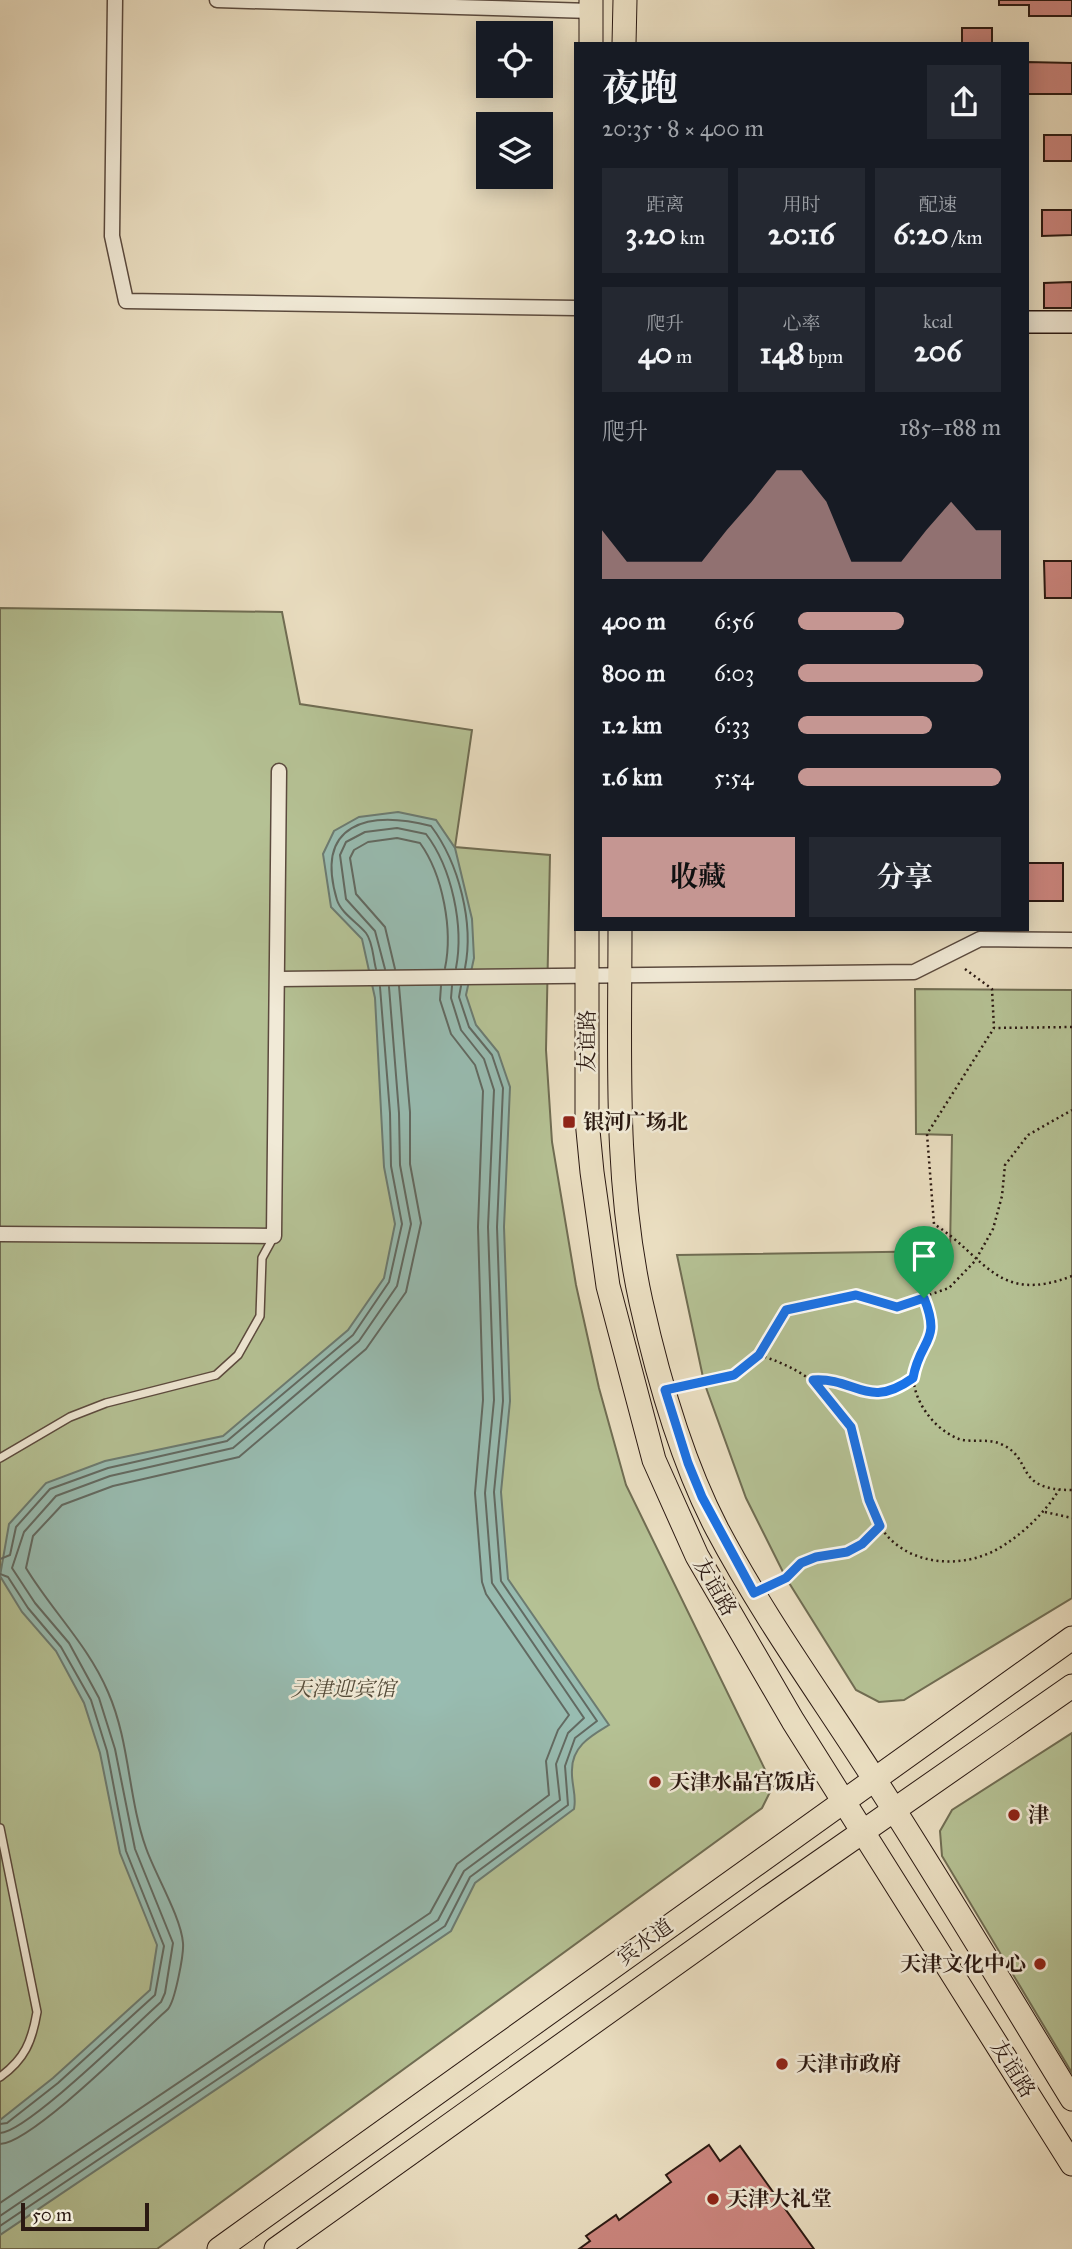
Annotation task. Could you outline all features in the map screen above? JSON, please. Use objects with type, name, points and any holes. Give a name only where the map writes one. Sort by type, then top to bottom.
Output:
[{"type":"main road","points":[[624,42],[625,0]]},
{"type":"main road","points":[[591,6],[591,42]]},
{"type":"main road","name":"友谊路","points":[[587,931],[587,1120],[599,1227],[611,1298],[654,1460],[697,1556],[793,1721],[1072,2164]]},
{"type":"main road","name":"友谊路","points":[[620,931],[620,1147],[625,1199],[641,1301],[688,1463],[702,1497],[754,1593],[874,1778],[1072,2099]]},
{"type":"main road","name":"宾水道","points":[[219,2249],[843,1799],[1072,1638]]},
{"type":"main road","name":"宾水道","points":[[276,2249],[1072,1686]]},
{"type":"street","points":[[115,0],[112,236],[126,301],[574,308]]},
{"type":"street","points":[[217,0],[591,6]]},
{"type":"street","points":[[1029,322],[1072,322]]},
{"type":"street","points":[[1029,335],[1072,335]]},
{"type":"street","points":[[0,1234],[274,1236],[279,771]]},
{"type":"street","points":[[278,979],[362,976],[498,977],[587,973],[914,972],[980,939],[1072,940]]},
{"type":"lane","points":[[0,1458],[34,1435],[106,1403],[216,1375],[238,1355],[260,1315],[262,1258],[274,1236]]},
{"type":"lane","points":[[0,1828],[37,2011],[32,2041],[11,2069],[0,2077]]},
{"type":"path","points":[[965,969],[992,989],[994,1028],[927,1134],[934,1224],[951,1235],[975,1261],[1007,1282],[1032,1285],[1072,1276]]},
{"type":"path","points":[[994,1028],[1072,1027]]},
{"type":"path","points":[[665,1390],[734,1375],[759,1355],[786,1310],[856,1295],[897,1307],[949,1288],[975,1261],[993,1229],[1002,1196],[1005,1165],[1028,1135],[1072,1110]]},
{"type":"path","points":[[924,1298],[933,1322],[929,1338],[916,1360],[913,1378],[918,1399],[935,1422],[959,1438],[1003,1444],[1020,1462],[1029,1479],[1044,1488],[1072,1490]]},
{"type":"path","points":[[759,1355],[792,1365],[813,1380],[851,1427],[869,1500],[880,1526],[896,1546],[923,1560],[958,1561],[993,1551],[1045,1512],[1059,1490]]},
{"type":"path","points":[[813,1380],[826,1379],[873,1395],[897,1389],[913,1378]]},
{"type":"path","points":[[1045,1512],[1072,1518]]},
{"type":"path","points":[[754,1593],[786,1578],[809,1560],[847,1552],[862,1544],[880,1526]]},
{"type":"green space","name":"天津迎宾馆","points":[[0,608],[282,612],[300,704],[472,730],[455,847],[550,855],[546,1050],[552,1142],[576,1285],[599,1388],[626,1485],[773,1786],[762,1808],[157,2249],[0,2249]]},
{"type":"green space","points":[[915,989],[1072,990],[1072,1598],[904,1700],[879,1702],[856,1690],[786,1578],[746,1498],[704,1382],[677,1255],[950,1251],[952,1135],[916,1134]]},
{"type":"green space","name":"天津文化中心","points":[[1072,1733],[1072,2073],[942,1856],[940,1831],[952,1810]]},
{"type":"water","points":[[398,812],[436,820],[455,848],[472,919],[474,958],[466,995],[476,1025],[498,1052],[510,1087],[504,1227],[510,1401],[501,1492],[508,1579],[609,1725],[584,1743],[575,1754],[572,1770],[574,1809],[475,1883],[451,1931],[0,2235],[0,2120],[53,2078],[150,1990],[157,1945],[120,1853],[100,1753],[84,1703],[56,1651],[22,1612],[0,1576],[9,1524],[46,1483],[105,1461],[223,1436],[348,1330],[384,1278],[395,1224],[384,1167],[375,998],[362,939],[331,907],[323,854],[334,831],[359,817]]},
{"type":"building","points":[[999,0],[1072,0],[1072,16],[1029,16],[1029,5],[999,5]]},
{"type":"building","points":[[962,28],[992,28],[992,42],[962,42]]},
{"type":"building","points":[[1029,62],[1072,63],[1072,94],[1029,94]]},
{"type":"building","points":[[1044,135],[1072,135],[1072,161],[1044,161]]},
{"type":"building","points":[[1042,210],[1072,210],[1072,235],[1042,236]]},
{"type":"building","points":[[1072,282],[1072,308],[1044,308],[1044,283]]},
{"type":"building","points":[[1044,561],[1072,561],[1072,598],[1045,598]]},
{"type":"building","points":[[1029,863],[1063,863],[1063,901],[1029,901]]},
{"type":"building","name":"天津大礼堂","points":[[709,2145],[720,2161],[740,2146],[814,2249],[579,2249],[590,2241],[586,2236],[616,2215],[619,2220],[671,2182],[666,2175]]},
{"type":"place","name":"银河广场北","points":[[569,1122]]},
{"type":"place","name":"天津水晶宫饭店","points":[[655,1782]]},
{"type":"place","name":"津","points":[[1014,1815]]},
{"type":"place","name":"天津文化中心","points":[[1040,1964]]},
{"type":"place","name":"天津市政府","points":[[782,2064]]},
{"type":"place","name":"天津大礼堂","points":[[713,2199]]},
{"type":"route","points":[[856,1295],[897,1307],[924,1298],[933,1322],[929,1338],[916,1360],[913,1378],[897,1389],[873,1395],[826,1379],[813,1380],[851,1427],[869,1500],[880,1526],[862,1544],[847,1552],[816,1557],[801,1563],[786,1578],[754,1593],[702,1497],[688,1463],[665,1390],[734,1375],[759,1355],[786,1310],[856,1295]]}]
